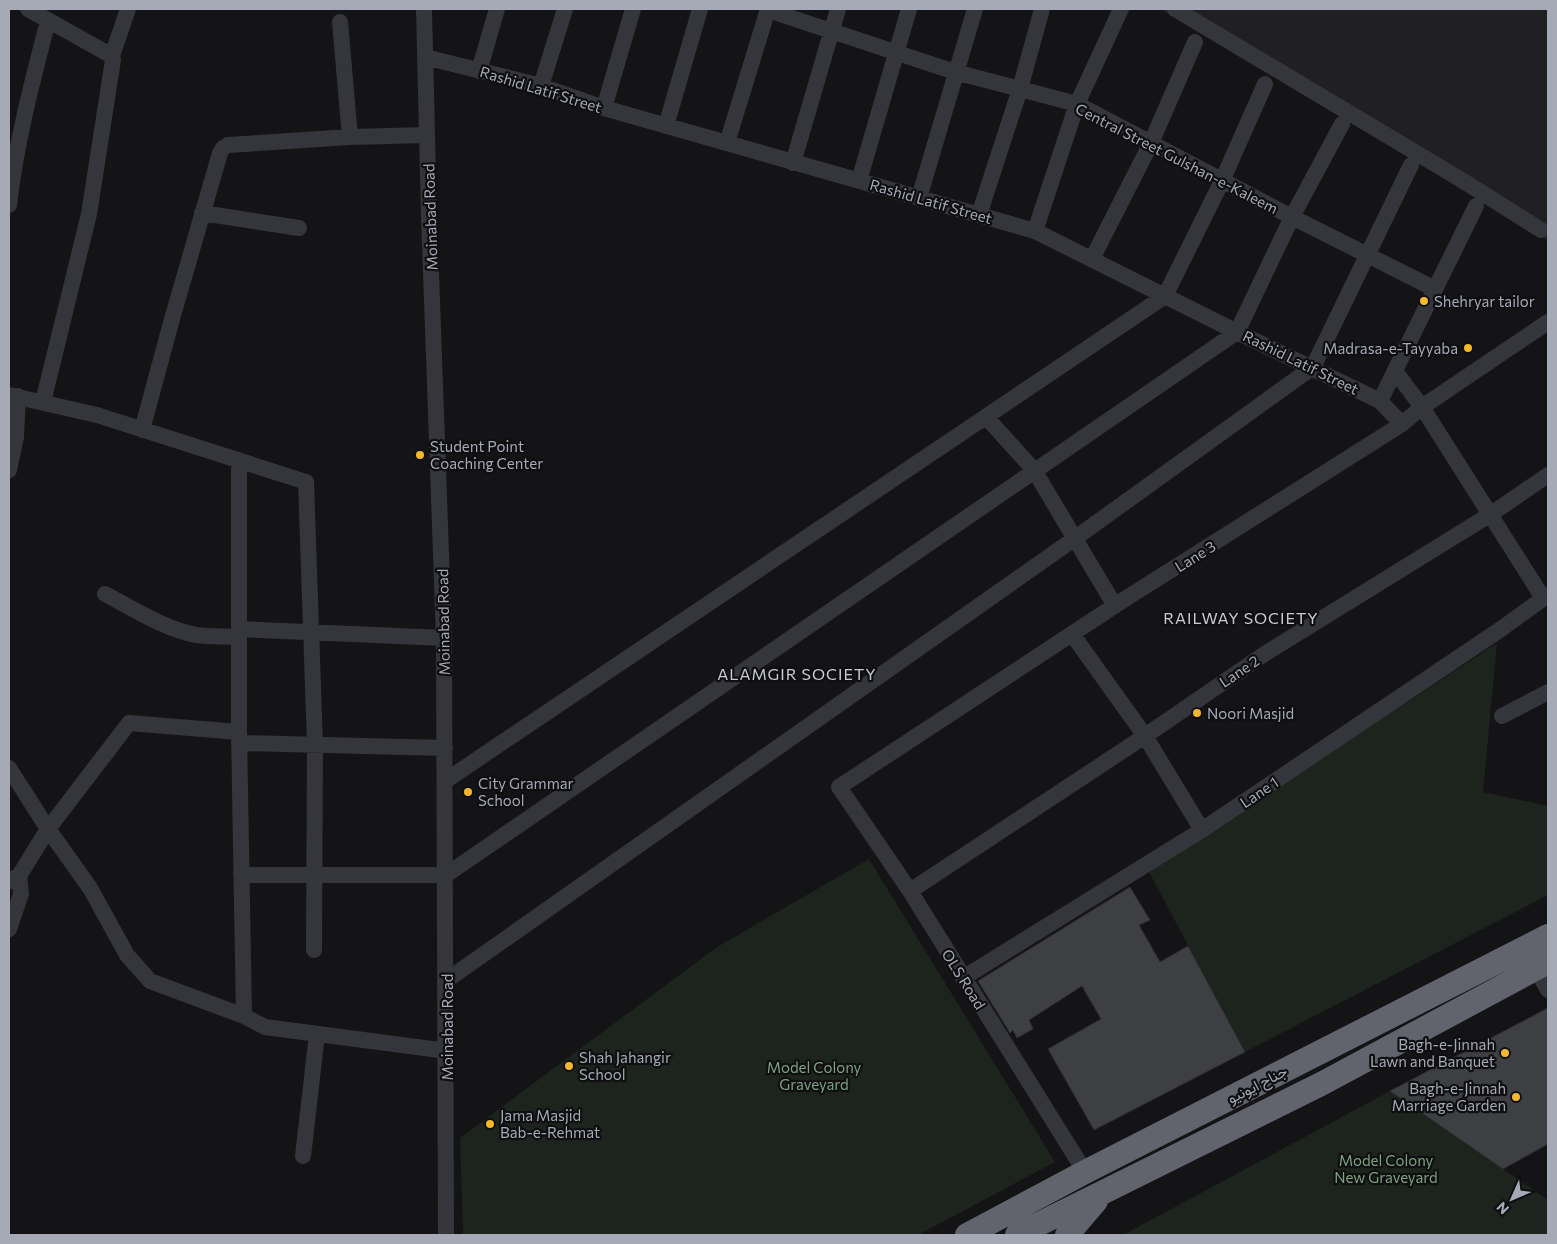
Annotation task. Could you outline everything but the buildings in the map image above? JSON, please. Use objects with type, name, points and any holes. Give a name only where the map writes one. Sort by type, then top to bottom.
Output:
[{"type":"highway","name":"جناح ایونیو","points":[[967,1235],[1085,1172],[1548,936]]},
{"type":"highway","name":"جناح ایونیو","points":[[1017,1235],[1323,1083],[1542,966]]},
{"type":"highway","points":[[1067,1235],[1103,1192]]},
{"type":"street","points":[[28,9],[112,56]]},
{"type":"street","points":[[43,402],[89,214],[113,60],[112,56],[128,9]]},
{"type":"street","name":"Moinabad Road","points":[[424,9],[444,638],[447,980],[446,1235]]},
{"type":"street","points":[[479,71],[497,9]]},
{"type":"street","points":[[541,86],[565,9]]},
{"type":"street","points":[[604,108],[633,9]]},
{"type":"street","points":[[666,126],[700,9]]},
{"type":"street","points":[[728,143],[768,9]]},
{"type":"street","name":"Central Street Gulshan-e-Kaleem","points":[[768,9],[955,72],[1076,104],[1222,181],[1435,289]]},
{"type":"street","points":[[793,163],[830,31],[838,9]]},
{"type":"street","points":[[859,181],[909,9]]},
{"type":"street","points":[[919,198],[975,9]]},
{"type":"street","points":[[978,215],[1020,89],[1042,9]]},
{"type":"street","points":[[1035,231],[1076,104],[1122,9]]},
{"type":"street","points":[[1175,9],[1460,179],[1541,230]]},
{"type":"street","points":[[9,205],[13,168],[48,21]]},
{"type":"street","points":[[340,22],[350,137]]},
{"type":"street","points":[[1092,259],[1151,143],[1195,42]]},
{"type":"street","name":"Rashid Latif Street","points":[[425,57],[541,86],[604,108],[1035,231],[1380,401],[1402,424]]},
{"type":"street","points":[[446,781],[1165,296],[1222,181],[1265,84]]},
{"type":"street","points":[[241,875],[446,875],[1237,332],[1292,217],[1342,124]]},
{"type":"street","points":[[142,430],[202,213],[223,148],[228,145],[350,137],[427,135]]},
{"type":"street","points":[[447,980],[1074,539],[1313,367],[1411,165]]},
{"type":"street","points":[[1380,401],[1476,206]]},
{"type":"street","points":[[202,213],[300,228]]},
{"type":"street","name":"Lane 3","points":[[839,787],[1115,606],[1402,424],[1422,406],[1548,322]]},
{"type":"street","points":[[1395,372],[1422,406],[1546,597]]},
{"type":"street","points":[[9,470],[16,437],[14,396],[97,415],[306,482],[315,745],[314,950]]},
{"type":"street","points":[[986,417],[1034,470],[1115,606]]},
{"type":"street","points":[[239,462],[239,738],[244,1016]]},
{"type":"street","name":"Lane 2","points":[[910,891],[1145,736],[1266,653],[1491,514],[1548,475]]},
{"type":"street","points":[[105,594],[160,622],[196,635],[311,631],[444,638]]},
{"type":"street","name":"Lane 1","points":[[963,978],[1202,830],[1502,629],[1546,597]]},
{"type":"street","points":[[1072,634],[1145,736],[1202,830]]},
{"type":"street","points":[[1502,716],[1548,692]]},
{"type":"street","points":[[9,929],[21,894],[14,878],[48,829],[129,723],[239,738],[315,745],[445,748]]},
{"type":"street","points":[[9,768],[48,829],[90,888],[127,955],[150,981],[244,1016],[264,1027],[447,1051]]},
{"type":"street","name":"OLS Road","points":[[839,787],[910,891],[1085,1172]]},
{"type":"street","points":[[1542,966],[1548,990]]},
{"type":"street","points":[[302,1156],[317,1034]]},
{"type":"shaded area","points":[[1160,9],[1548,9],[1548,241],[1452,182]]},
{"type":"green space","points":[[1497,643],[1483,792],[1548,806],[1548,895],[1245,1052],[1149,872]]},
{"type":"green space","name":"Model Colony Graveyard","points":[[869,859],[1055,1162],[918,1235],[463,1235],[460,1138],[717,947]]},
{"type":"green space","name":"Model Colony New Graveyard","points":[[1390,1091],[1548,1200],[1548,1235],[1123,1235]]},
{"type":"place","name":"Shehryar tailor","points":[[1424,301]]},
{"type":"place","name":"Madrasa-e-Tayyaba","points":[[1468,348]]},
{"type":"place","name":"Student Point Coaching Center","points":[[420,455]]},
{"type":"place","name":"Noori Masjid","points":[[1197,713]]},
{"type":"place","name":"City Grammar School","points":[[468,792]]},
{"type":"place","name":"Bagh-e-Jinnah Lawn and Banquet","points":[[1505,1053]]},
{"type":"place","name":"Shah Jahangir School","points":[[569,1066]]},
{"type":"place","name":"Bagh-e-Jinnah Marriage Garden","points":[[1516,1097]]},
{"type":"place","name":"Jama Masjid Bab-e-Rehmat","points":[[490,1124]]},
{"type":"district","name":"RAILWAY SOCIETY","points":[[1241,617]]},
{"type":"district","name":"ALAMGIR SOCIETY","points":[[797,673]]}]
